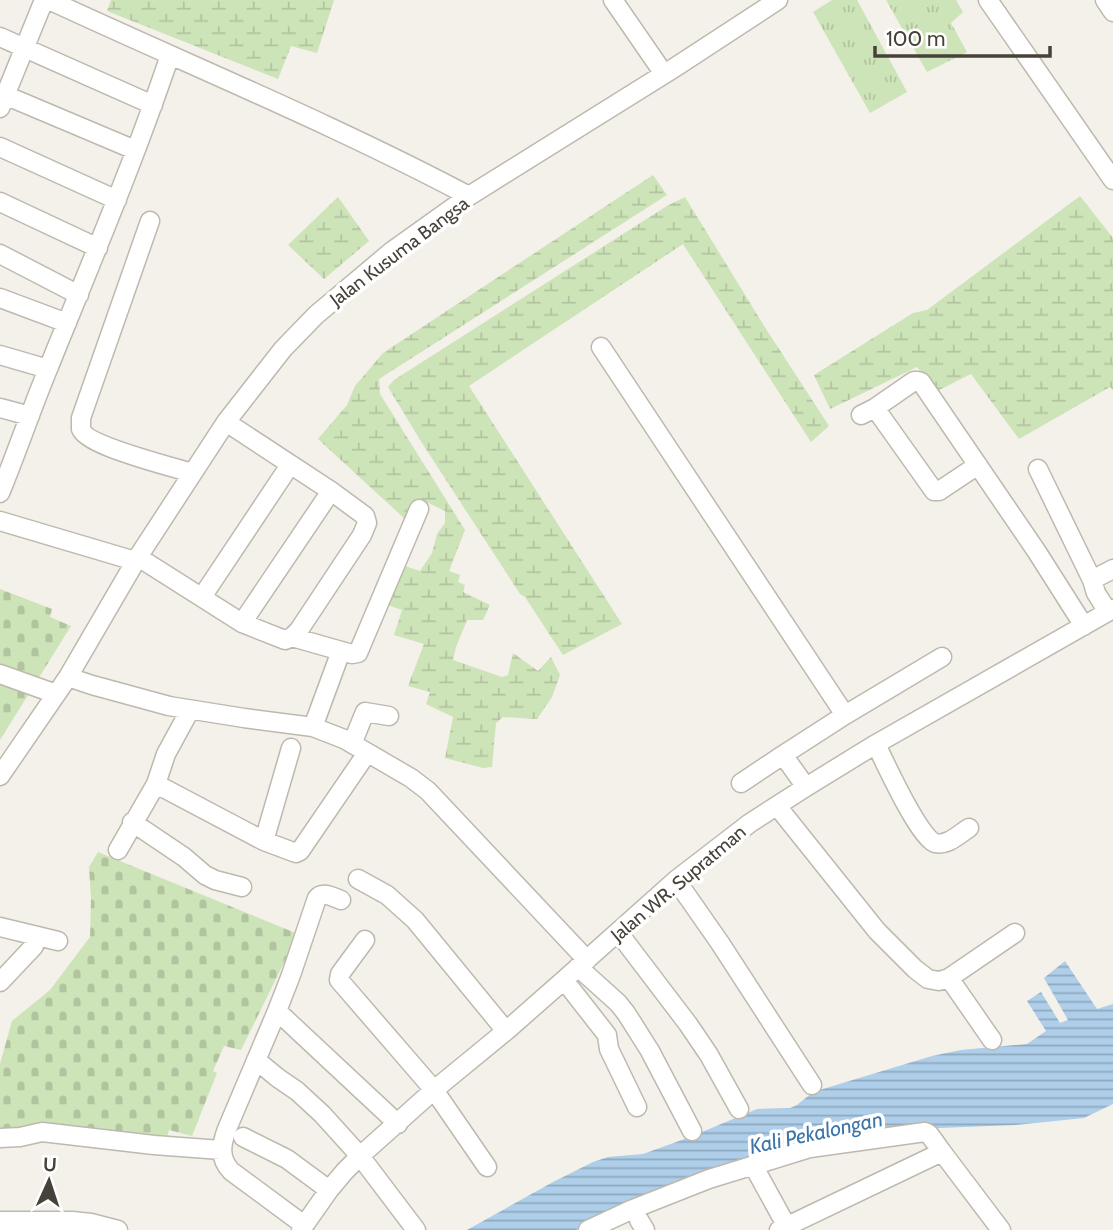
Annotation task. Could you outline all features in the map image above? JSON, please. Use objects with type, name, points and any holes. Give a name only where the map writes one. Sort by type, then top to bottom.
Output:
[{"type":"street","points":[[34,0],[14,42],[1,96],[135,150]]},
{"type":"street","points":[[14,42],[47,0],[294,111],[469,196]]},
{"type":"street","points":[[613,0],[669,71]]},
{"type":"street","points":[[619,0],[641,18],[669,71]]},
{"type":"street","name":"Jalan Kusuma Bangsa","points":[[0,776],[68,677],[136,559],[226,422],[283,349],[316,315],[392,251],[469,196],[778,0]]},
{"type":"street","points":[[988,0],[1113,180]]},
{"type":"street","points":[[1105,0],[1113,12]]},
{"type":"street","points":[[14,42],[153,105]]},
{"type":"street","points":[[0,493],[5,466],[30,416],[98,248],[170,55]]},
{"type":"street","points":[[0,147],[117,200]]},
{"type":"street","points":[[0,202],[98,248]]},
{"type":"street","points":[[150,222],[82,418],[81,429],[91,438],[125,454],[192,472]]},
{"type":"street","points":[[0,254],[79,295]]},
{"type":"street","points":[[0,298],[67,323]]},
{"type":"street","points":[[601,347],[845,715]]},
{"type":"street","points":[[0,355],[48,369]]},
{"type":"street","points":[[978,465],[939,491],[934,491],[868,411],[914,381],[919,381],[978,465],[1037,552],[1079,617]]},
{"type":"street","points":[[0,408],[30,416]]},
{"type":"street","points":[[0,521],[136,559],[242,623],[281,639],[292,637],[368,523],[365,516],[331,491],[226,422]]},
{"type":"street","points":[[202,597],[290,465]]},
{"type":"street","points":[[1038,469],[1102,600]]},
{"type":"street","points":[[242,623],[331,491]]},
{"type":"street","points":[[292,637],[355,655],[358,653],[419,509]]},
{"type":"street","name":"Jalan WR. Supratman","points":[[302,1228],[329,1190],[360,1156],[676,880],[750,823],[806,786],[1079,617],[1102,600],[1113,569]]},
{"type":"street","points":[[313,727],[341,651]]},
{"type":"street","points":[[741,783],[845,715],[942,657]]},
{"type":"street","points":[[0,674],[56,694]]},
{"type":"street","points":[[68,677],[190,710],[313,727],[335,735],[411,778],[428,792],[626,1013],[650,1051],[692,1131]]},
{"type":"street","points":[[118,849],[156,784],[166,754],[190,710]]},
{"type":"street","points":[[156,784],[264,841],[299,852],[360,749],[365,712],[389,716]]},
{"type":"street","points":[[876,744],[918,826],[929,840],[945,842],[969,828]]},
{"type":"street","points":[[264,841],[291,748]]},
{"type":"street","points":[[783,755],[806,786]]},
{"type":"street","points":[[777,806],[877,930],[928,979],[939,981],[949,978],[1015,933]]},
{"type":"street","points":[[132,822],[184,857],[205,875],[242,887]]},
{"type":"street","points":[[358,879],[387,895],[415,920],[506,1031]]},
{"type":"street","points":[[676,880],[812,1085]]},
{"type":"street","points":[[302,1228],[231,1171],[225,1165],[221,1150],[227,1129],[291,975],[317,898],[324,895],[341,900]]},
{"type":"street","points":[[0,927],[58,941]]},
{"type":"street","points":[[618,932],[688,1024],[709,1055],[739,1110]]},
{"type":"street","points":[[365,940],[340,974],[339,980],[434,1090],[487,1167]]},
{"type":"street","points":[[0,982],[34,946]]},
{"type":"street","points":[[949,978],[992,1040]]},
{"type":"street","points":[[564,980],[607,1035],[608,1049],[637,1107]]},
{"type":"street","points":[[277,1011],[398,1124]]},
{"type":"street","points":[[256,1060],[298,1091],[322,1114],[360,1156],[416,1230]]},
{"type":"street","points":[[0,1138],[41,1132],[221,1150]]},
{"type":"street","points":[[588,1230],[709,1179],[753,1165],[824,1145],[925,1132],[1001,1230]]},
{"type":"street","points":[[243,1137],[288,1159],[329,1190]]},
{"type":"street","points":[[753,1165],[782,1228],[942,1152]]},
{"type":"street","points":[[0,1221],[72,1221],[118,1230]]},
{"type":"green space","points":[[111,0],[334,0],[317,53],[291,46],[278,79],[107,11]]},
{"type":"green space","points":[[832,0],[857,0],[907,92],[870,113],[813,12]]},
{"type":"green space","points":[[886,0],[956,0],[963,12],[951,23],[967,52],[927,72]]},
{"type":"green space","points":[[653,175],[667,195],[379,379],[380,394],[465,530],[449,571],[460,575],[458,582],[465,585],[463,592],[490,605],[483,620],[467,620],[453,660],[502,677],[508,675],[513,653],[538,671],[551,657],[560,675],[552,697],[537,719],[503,717],[496,723],[492,767],[483,768],[445,758],[453,717],[426,704],[430,692],[408,686],[424,644],[394,635],[402,610],[382,603],[399,564],[420,571],[432,553],[437,534],[445,523],[445,511],[420,499],[405,519],[318,439],[347,405],[355,386],[383,353]]},
{"type":"green space","points":[[1080,196],[1113,238],[1113,390],[1110,387],[1019,439],[971,374],[939,390],[917,367],[830,409],[814,375],[913,313],[927,310]]},
{"type":"green space","points":[[338,197],[369,241],[324,279],[288,245]]},
{"type":"green space","points":[[685,197],[829,426],[811,442],[683,244],[469,386],[622,624],[563,655],[525,597],[520,594],[388,387],[394,380]]},
{"type":"green space","points":[[0,589],[52,609],[50,617],[71,626],[0,740]]},
{"type":"green space","points":[[98,852],[298,934],[241,1050],[224,1046],[213,1071],[217,1073],[192,1136],[169,1130],[165,1144],[0,1134],[0,1064],[12,1021],[50,990],[90,937],[89,867]]},
{"type":"water","name":"Kali Pekalongan","points":[[1065,961],[1097,1009],[1113,1004],[1113,1104],[1084,1118],[1015,1125],[890,1130],[646,1197],[576,1230],[467,1230],[553,1182],[608,1157],[643,1154],[757,1109],[790,1108],[813,1092],[932,1056],[961,1050],[1027,1044],[1046,1031],[1027,1001],[1041,992],[1060,1023],[1068,1020],[1044,978]]}]
